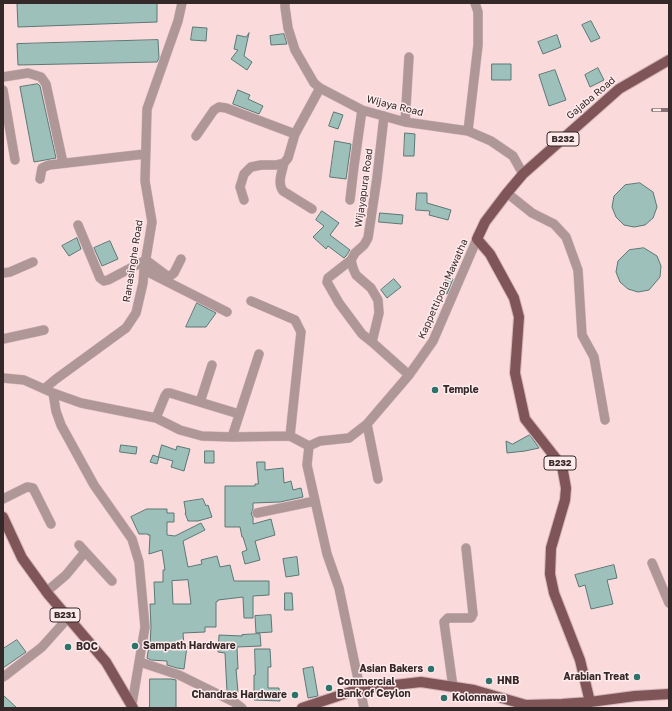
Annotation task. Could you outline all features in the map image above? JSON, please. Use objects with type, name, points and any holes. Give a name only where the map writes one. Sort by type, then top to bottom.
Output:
[{"type":"main road","name":"Gajaba Road","points":[[477,239],[485,222],[523,174],[620,88],[669,60]]},
{"type":"main road","name":"B232","points":[[477,239],[490,254],[514,298],[519,317],[515,373],[525,419],[562,466],[566,488],[565,500],[551,548],[550,574],[554,593],[580,660],[590,705]]},
{"type":"main road","name":"B231","points":[[3,517],[22,558],[46,592],[106,662],[132,706]]},
{"type":"main road","points":[[302,708],[359,688],[421,682],[474,690],[526,705],[590,705],[635,696],[669,694]]},
{"type":"street","name":"Ranasinghe Road","points":[[44,390],[56,379],[126,328],[136,313],[143,283],[152,222],[145,181],[146,109],[178,21],[182,3]]},
{"type":"street","name":"Wijaya Road","points":[[285,3],[288,28],[296,50],[314,83],[320,88],[362,110],[405,122],[468,131],[491,141],[513,156],[523,174]]},
{"type":"street","points":[[468,131],[478,45],[478,12],[474,3]]},
{"type":"street","points":[[405,122],[409,58]]},
{"type":"street","points":[[3,77],[28,73],[41,77],[46,84],[63,163]]},
{"type":"street","points":[[312,209],[283,191],[280,182],[284,163],[288,158],[295,134],[320,88]]},
{"type":"street","points":[[3,90],[15,160]]},
{"type":"street","points":[[196,136],[214,110],[219,107],[226,108],[295,134]]},
{"type":"street","points":[[350,200],[362,110]]},
{"type":"street","name":"Wijayapura Road","points":[[372,342],[362,334],[339,303],[327,282],[328,278],[351,260],[368,238],[384,116]]},
{"type":"street","points":[[40,179],[42,168],[49,165],[145,154]]},
{"type":"street","points":[[244,200],[240,187],[244,174],[251,167],[284,163]]},
{"type":"street","points":[[507,193],[532,213],[554,224],[566,238],[578,270],[582,336],[594,357],[604,420]]},
{"type":"street","points":[[78,225],[100,278],[104,281],[146,260],[166,275],[170,276],[174,273],[181,259]]},
{"type":"street","name":"Kappettipola Mawatha","points":[[309,446],[320,441],[349,438],[367,424],[409,375],[434,341],[477,239]]},
{"type":"street","points":[[351,260],[356,274],[371,288],[378,300],[379,313],[372,342],[409,375]]},
{"type":"street","points":[[3,273],[10,272],[33,262]]},
{"type":"street","points":[[144,270],[227,312]]},
{"type":"street","points":[[251,301],[295,320],[301,332],[290,436]]},
{"type":"street","points":[[3,339],[44,330]]},
{"type":"street","points":[[232,437],[259,354]]},
{"type":"street","points":[[200,402],[212,365]]},
{"type":"street","points":[[3,378],[24,380],[44,390],[81,403],[156,418],[180,430],[202,436],[290,436],[309,446],[307,464],[327,554],[339,588],[364,708]]},
{"type":"street","points":[[53,393],[56,411],[61,425],[94,484],[132,538],[140,562],[146,627],[132,706]]},
{"type":"street","points":[[156,418],[167,393],[239,414]]},
{"type":"street","points":[[367,424],[378,478]]},
{"type":"street","points":[[3,498],[27,487],[33,488],[51,524]]},
{"type":"street","points":[[256,514],[315,501]]},
{"type":"street","points":[[79,545],[112,581]]},
{"type":"street","points":[[452,687],[444,622],[448,618],[470,618],[473,614],[466,548]]},
{"type":"street","points":[[46,592],[66,575],[85,552]]},
{"type":"street","points":[[652,563],[669,603]]},
{"type":"street","points":[[3,677],[42,647],[68,618]]},
{"type":"street","points":[[140,662],[179,675],[234,702],[242,708]]},
{"type":"building","points":[[157,3],[157,22],[18,27],[17,4]]},
{"type":"building","points":[[591,21],[600,38],[591,42],[582,25]]},
{"type":"building","points":[[193,27],[207,28],[206,41],[191,40]]},
{"type":"building","points":[[249,33],[244,56],[252,62],[247,70],[231,59],[238,50],[234,49],[237,35],[246,37]]},
{"type":"building","points":[[284,34],[287,44],[271,45],[270,36]]},
{"type":"building","points":[[557,35],[561,47],[543,54],[538,42]]},
{"type":"building","points":[[158,40],[159,58],[157,62],[18,65],[17,44]]},
{"type":"building","points":[[492,64],[511,64],[511,80],[492,80]]},
{"type":"building","points":[[598,68],[604,80],[590,87],[585,75]]},
{"type":"building","points":[[555,70],[566,100],[549,106],[539,75]]},
{"type":"building","points":[[38,84],[40,86],[56,158],[34,162],[20,87]]},
{"type":"building","points":[[238,90],[250,95],[248,99],[263,106],[259,114],[233,104]]},
{"type":"building","points":[[334,112],[343,115],[338,129],[329,126]]},
{"type":"building","points":[[405,133],[415,134],[414,156],[404,156]]},
{"type":"building","points":[[335,141],[351,144],[346,179],[330,177]]},
{"type":"building","points":[[640,183],[653,192],[657,207],[653,218],[645,225],[634,227],[624,225],[616,217],[612,207],[614,196],[625,185]]},
{"type":"building","points":[[417,193],[427,193],[427,203],[451,210],[448,220],[429,215],[430,211],[416,210]]},
{"type":"building","points":[[322,211],[339,223],[330,235],[350,250],[344,258],[328,246],[326,249],[313,237],[324,226],[316,220]]},
{"type":"building","points":[[380,213],[403,215],[402,224],[379,222]]},
{"type":"building","points":[[77,238],[81,249],[69,256],[62,246]]},
{"type":"building","points":[[110,241],[118,259],[102,266],[94,248]]},
{"type":"building","points":[[644,248],[657,256],[661,266],[660,277],[649,290],[638,292],[628,289],[620,282],[616,272],[618,261],[629,250]]},
{"type":"building","points":[[448,276],[453,279],[447,294],[441,291]]},
{"type":"building","points":[[394,279],[401,287],[387,298],[381,290]]},
{"type":"building","points":[[197,303],[216,313],[206,327],[186,327]]},
{"type":"building","points":[[530,435],[539,448],[507,453],[506,441],[512,444]]},
{"type":"building","points":[[121,445],[137,447],[136,454],[120,452]]},
{"type":"building","points":[[162,445],[176,450],[177,446],[190,449],[184,471],[171,467],[173,461],[159,457],[157,464],[150,462],[153,455],[158,457]]},
{"type":"building","points":[[205,451],[214,451],[214,463],[205,463]]},
{"type":"building","points":[[257,462],[265,462],[265,470],[283,468],[284,483],[291,481],[293,490],[301,488],[303,497],[280,502],[253,503],[251,514],[253,517],[253,524],[271,519],[275,535],[255,541],[260,560],[245,564],[242,552],[247,550],[240,527],[225,527],[225,486],[255,486],[255,484],[258,484]]},
{"type":"building","points":[[203,499],[206,506],[208,505],[212,517],[198,521],[188,521],[185,513],[184,502]]},
{"type":"building","points":[[147,509],[167,509],[167,513],[174,513],[174,522],[167,522],[167,535],[175,536],[201,523],[205,530],[183,541],[188,567],[202,564],[201,560],[217,556],[220,567],[230,565],[234,581],[269,581],[269,595],[253,596],[253,618],[244,618],[243,597],[218,600],[216,602],[216,627],[205,627],[205,632],[183,633],[184,646],[187,646],[184,669],[167,665],[167,661],[151,660],[147,658],[150,646],[150,604],[155,604],[154,582],[163,582],[163,570],[165,570],[162,550],[149,554],[150,535],[139,534],[131,517]],"holes":[[[188,580],[191,604],[173,604],[172,581]]]},
{"type":"building","points":[[297,557],[299,575],[286,577],[283,559]]},
{"type":"building","points":[[614,565],[617,578],[607,580],[613,604],[591,609],[585,585],[579,587],[575,575]]},
{"type":"building","points":[[285,593],[292,593],[293,610],[285,610]]},
{"type":"building","points":[[271,615],[272,632],[256,633],[255,616]]},
{"type":"building","points":[[260,634],[261,646],[237,647],[238,669],[236,669],[238,692],[228,693],[225,653],[218,652],[219,635],[242,636]]},
{"type":"building","points":[[17,640],[26,652],[3,668],[3,649]]},
{"type":"building","points":[[255,649],[270,649],[271,667],[268,667],[268,688],[279,688],[280,701],[254,700]]},
{"type":"building","points":[[313,667],[318,696],[308,698],[303,669]]},
{"type":"building","points":[[150,679],[176,680],[176,708],[150,708]]},
{"type":"building","points":[[3,695],[17,708],[3,708]]},
{"type":"railway","points":[[653,110],[669,110]]},
{"type":"place","name":"Temple","points":[[435,390]]},
{"type":"place","name":"Sampath Hardware","points":[[135,646]]},
{"type":"place","name":"BOC","points":[[68,647]]},
{"type":"place","name":"Asian Bakers","points":[[431,669]]},
{"type":"place","name":"Arabian Treat","points":[[637,677]]},
{"type":"place","name":"HNB","points":[[489,681]]},
{"type":"place","name":"Commercial Bank of Ceylon","points":[[329,688]]},
{"type":"place","name":"Chandras Hardware","points":[[295,695]]},
{"type":"place","name":"Kolonnawa","points":[[444,698]]}]
